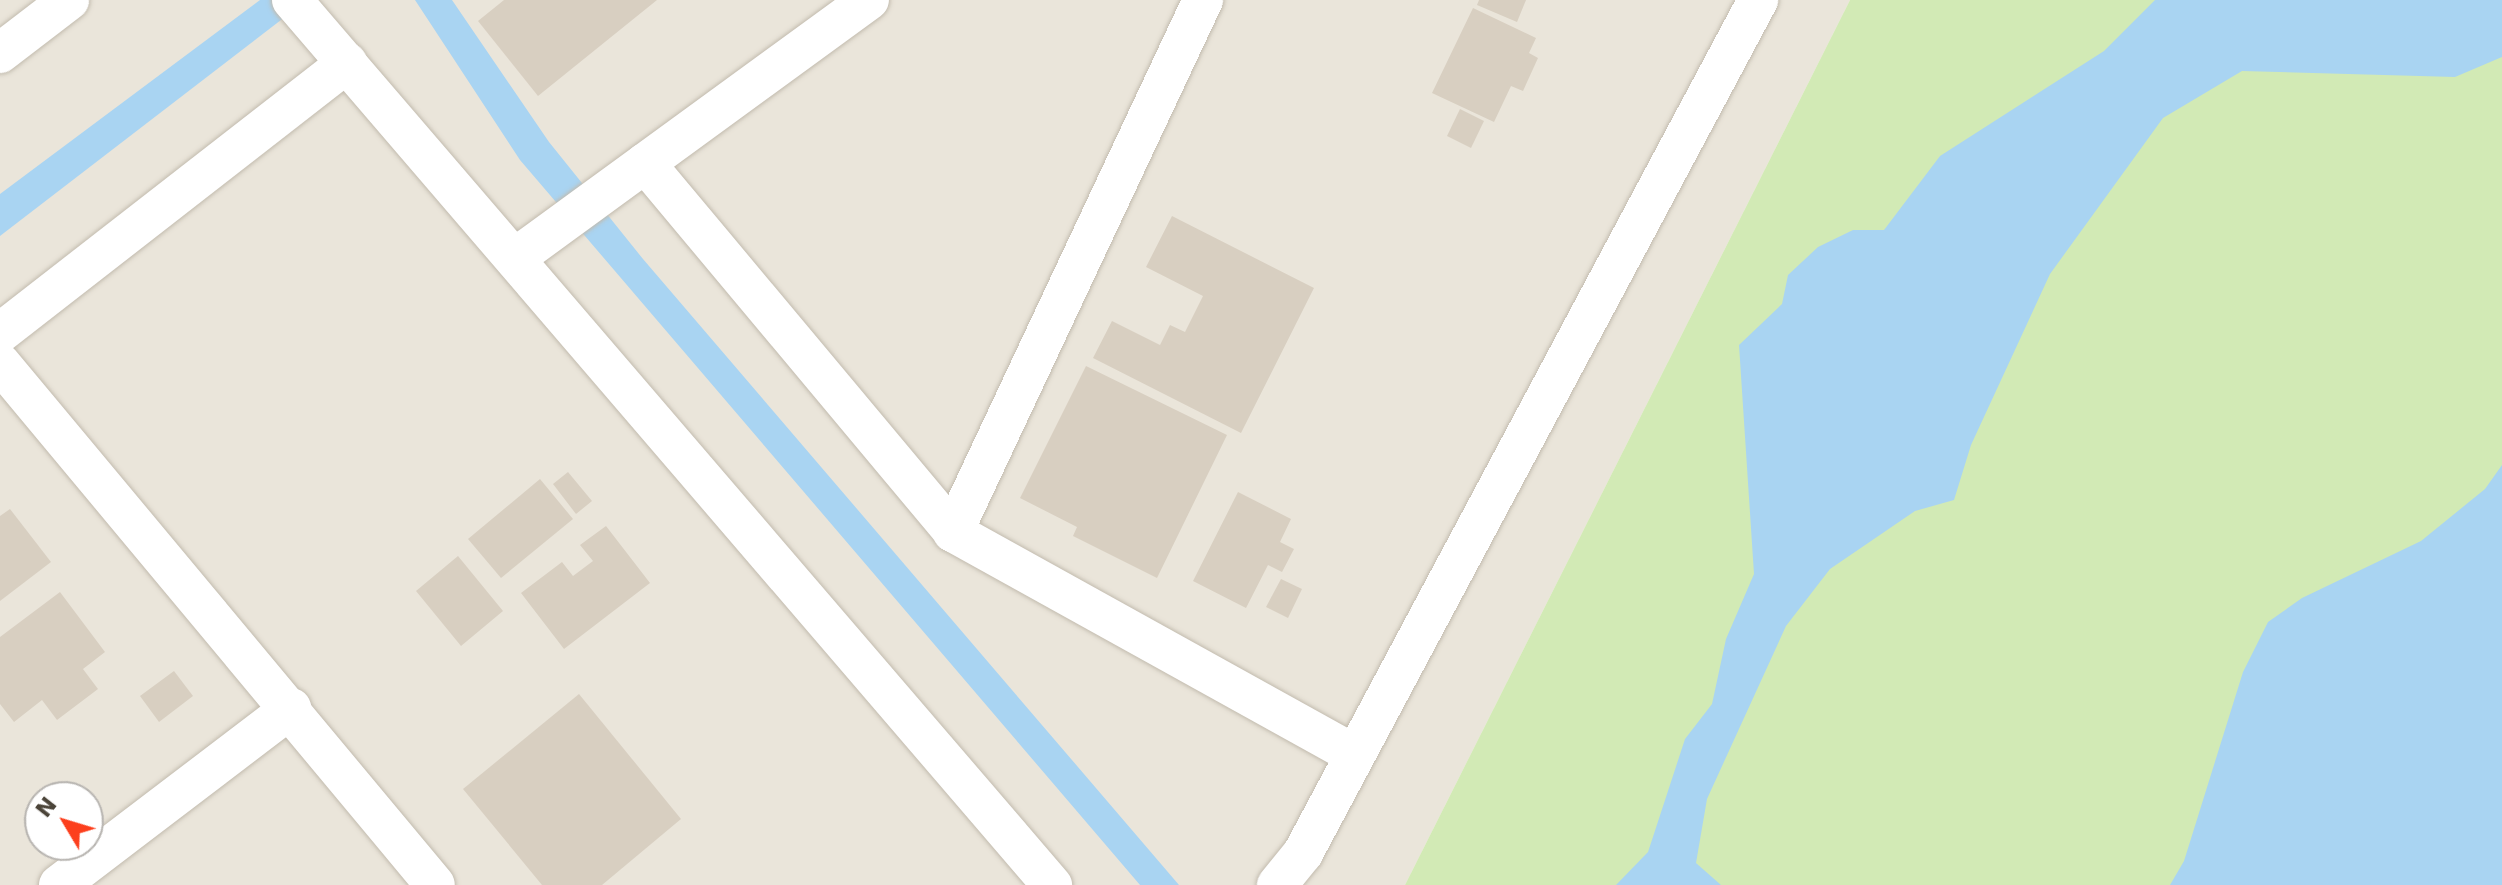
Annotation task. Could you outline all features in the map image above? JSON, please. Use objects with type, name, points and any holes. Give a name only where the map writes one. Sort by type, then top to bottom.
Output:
[{"type":"street","points":[[0,53],[69,0]]},
{"type":"street","points":[[515,258],[869,0]]},
{"type":"street","points":[[953,532],[1203,0]]},
{"type":"street","points":[[1277,885],[1303,853],[1353,754],[1758,0]]},
{"type":"street","points":[[299,7],[1052,885]]},
{"type":"street","points":[[0,333],[347,63]]},
{"type":"street","points":[[645,163],[953,532],[1353,754]]},
{"type":"street","points":[[0,363],[291,708],[435,885]]},
{"type":"street","points":[[59,885],[291,708]]},
{"type":"shaded area","points":[[0,0],[1850,0],[1405,885],[0,885]]},
{"type":"green space","points":[[1850,0],[2502,0],[2502,885],[1405,885]]},
{"type":"water","points":[[260,0],[307,0],[0,236],[0,194]]},
{"type":"water","points":[[415,0],[452,0],[549,142],[643,259],[1179,885],[1140,885],[520,160]]},
{"type":"water","points":[[2155,0],[2502,0],[2502,57],[2455,77],[2242,71],[2163,118],[2050,274],[1971,445],[1954,500],[1915,511],[1830,569],[1786,626],[1707,799],[1696,863],[1721,885],[1616,885],[1648,852],[1685,739],[1712,704],[1726,639],[1754,574],[1739,345],[1782,304],[1788,275],[1818,247],[1853,230],[1884,230],[1940,156],[2104,51]]},
{"type":"water","points":[[2502,465],[2502,885],[2170,885],[2184,861],[2243,672],[2268,622],[2302,598],[2421,541],[2485,489]]},
{"type":"building","points":[[504,0],[657,0],[538,96],[478,21]]},
{"type":"building","points":[[1479,0],[1526,0],[1517,22],[1477,5]]},
{"type":"building","points":[[1473,8],[1536,38],[1529,53],[1538,58],[1523,91],[1511,86],[1494,122],[1432,93]]},
{"type":"building","points":[[1460,109],[1484,121],[1471,148],[1447,136]]},
{"type":"building","points":[[1172,216],[1314,288],[1241,433],[1093,358],[1112,321],[1160,345],[1170,325],[1185,332],[1203,296],[1146,267]]},
{"type":"building","points":[[1086,366],[1227,435],[1157,578],[1073,536],[1077,527],[1020,498]]},
{"type":"building","points":[[568,472],[592,501],[576,514],[553,484]]},
{"type":"building","points":[[540,479],[573,519],[501,578],[468,539]]},
{"type":"building","points":[[1238,492],[1291,519],[1280,542],[1294,549],[1282,572],[1268,565],[1246,608],[1193,581]]},
{"type":"building","points":[[10,509],[51,562],[0,601],[0,516]]},
{"type":"building","points":[[606,526],[650,583],[564,649],[521,593],[562,562],[573,576],[593,561],[580,545]]},
{"type":"building","points":[[458,556],[503,611],[461,646],[416,591]]},
{"type":"building","points":[[1281,579],[1302,589],[1288,618],[1266,607]]},
{"type":"building","points":[[60,592],[105,652],[83,669],[98,689],[57,720],[42,700],[14,722],[0,704],[0,637]]},
{"type":"building","points":[[174,671],[193,696],[159,722],[140,696]]},
{"type":"building","points":[[579,694],[681,819],[602,885],[542,885],[463,789]]}]
